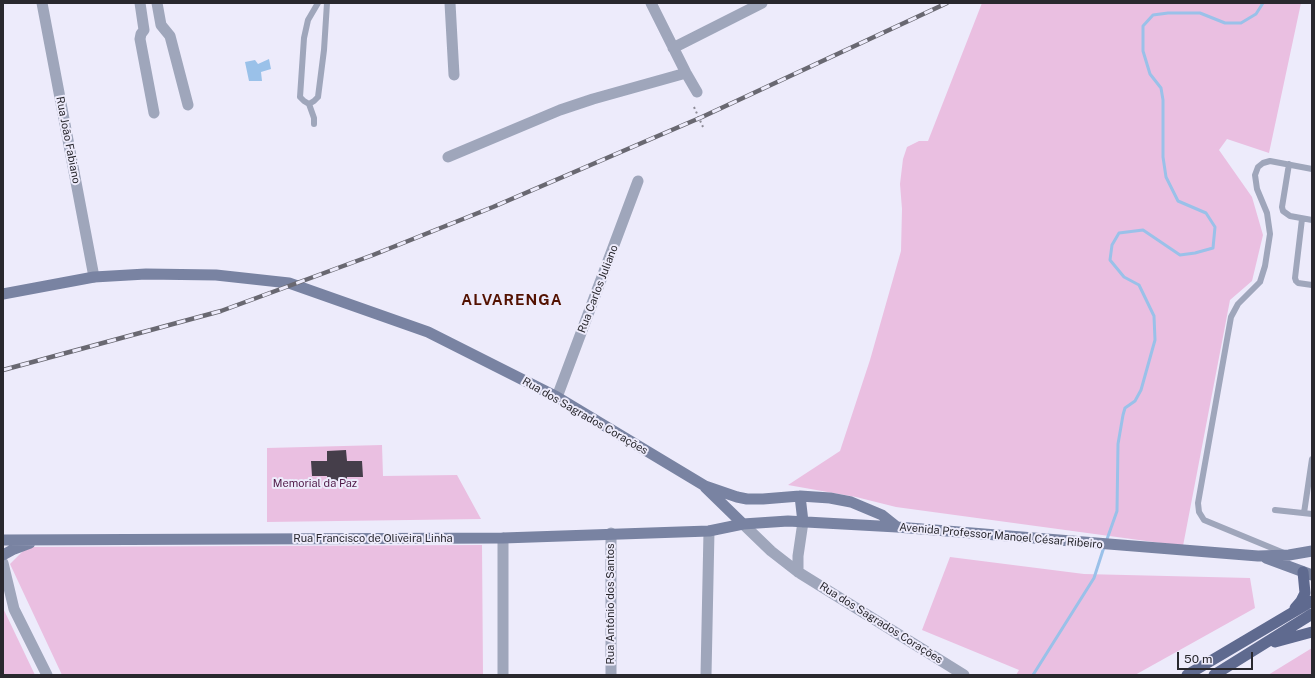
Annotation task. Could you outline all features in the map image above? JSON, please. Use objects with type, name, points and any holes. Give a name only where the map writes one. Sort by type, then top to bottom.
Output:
[{"type":"main road","name":"Rua dos Sagrados Corações","points":[[3,294],[94,277],[146,274],[216,275],[289,284],[421,329],[557,398],[705,486]]},
{"type":"main road","points":[[705,486],[747,499],[800,496],[830,498],[851,502],[882,515],[897,527]]},
{"type":"main road","points":[[705,486],[743,524]]},
{"type":"main road","points":[[800,496],[803,522]]},
{"type":"main road","name":"Avenida Professor Manoel César Ribeiro","points":[[743,524],[788,521],[897,527],[1258,556],[1289,555],[1312,551]]},
{"type":"main road","name":"Rua Francisco de Oliveira Linha","points":[[3,540],[503,538],[611,533],[709,531],[743,524]]},
{"type":"main road","points":[[3,555],[14,549],[42,540]]},
{"type":"main road","name":"Avenida Professor Manoel César Ribeiro","points":[[1258,556],[1307,574]]},
{"type":"main road","points":[[1289,615],[1302,601],[1305,593],[1307,574]]},
{"type":"main road","points":[[1187,675],[1312,601]]},
{"type":"main road","points":[[1214,675],[1312,614]]},
{"type":"main road","points":[[1262,645],[1312,632]]},
{"type":"street","name":"Rua João Fabiano","points":[[42,3],[94,277]]},
{"type":"street","points":[[140,3],[144,30]]},
{"type":"street","points":[[157,3],[162,25],[170,36],[188,105]]},
{"type":"street","points":[[450,3],[454,75]]},
{"type":"street","points":[[651,3],[697,92]]},
{"type":"street","points":[[673,48],[762,3]]},
{"type":"street","points":[[154,113],[140,39],[144,30],[153,24],[162,25]]},
{"type":"street","points":[[448,157],[560,110],[593,99],[686,73]]},
{"type":"street","name":"Rua Carlos Juliano","points":[[557,398],[638,181]]},
{"type":"street","points":[[798,572],[798,556],[803,522]]},
{"type":"street","name":"Rua dos Sagrados Corações","points":[[743,524],[771,551],[798,572],[964,675]]},
{"type":"street","points":[[706,675],[709,531]]},
{"type":"street","name":"Rua Antônio dos Santos","points":[[611,533],[611,675]]},
{"type":"street","points":[[502,675],[503,538]]},
{"type":"street","points":[[3,564],[14,609],[47,675]]},
{"type":"street","points":[[3,599],[14,609]]},
{"type":"lane","points":[[314,124],[314,118],[309,104],[300,97],[304,38],[308,20],[318,3]]},
{"type":"lane","points":[[309,104],[318,97],[324,50],[327,3]]},
{"type":"lane","points":[[1289,555],[1204,520],[1198,512],[1198,503],[1231,317],[1238,304],[1260,282],[1265,266],[1270,234],[1267,213],[1257,189],[1255,175],[1258,167],[1263,163],[1270,161],[1312,169]]},
{"type":"lane","points":[[1289,164],[1282,207],[1285,214],[1312,220]]},
{"type":"lane","points":[[1302,218],[1295,278],[1298,283],[1312,285]]},
{"type":"lane","points":[[1304,513],[1312,459]]},
{"type":"lane","points":[[1275,510],[1312,514]]},
{"type":"path","points":[[694,107],[704,127]]},
{"type":"green space","points":[[982,3],[1301,3],[1269,153],[1227,139],[1219,150],[1252,197],[1263,235],[1252,281],[1230,300],[1183,546],[896,507],[856,497],[788,485],[840,451],[870,360],[901,251],[902,209],[900,184],[903,159],[907,147],[919,141],[928,141]]},
{"type":"green space","name":"Memorial da Paz","points":[[382,445],[383,476],[457,475],[481,519],[267,522],[267,448]]},
{"type":"green space","points":[[482,545],[483,675],[62,675],[10,564],[27,547]]},
{"type":"green space","points":[[950,557],[1084,574],[1250,578],[1255,608],[1135,675],[1016,675],[1019,670],[922,630]]},
{"type":"green space","points":[[3,608],[35,675],[3,675]]},
{"type":"green space","points":[[1312,648],[1312,675],[1268,675]]},
{"type":"water","points":[[269,59],[271,69],[261,72],[262,81],[249,81],[245,62],[255,60],[258,64]]},
{"type":"building","points":[[346,450],[347,461],[362,461],[363,477],[347,477],[347,481],[328,481],[327,476],[312,476],[311,461],[327,461],[327,451]]},
{"type":"waterway","points":[[1106,542],[1117,511],[1118,444],[1123,415],[1125,408],[1135,401],[1141,390],[1155,340],[1154,316],[1139,285],[1124,277],[1110,260],[1112,245],[1119,233],[1143,230],[1180,255],[1195,253],[1213,248],[1215,227],[1206,213],[1178,201],[1166,177],[1163,157],[1163,100],[1161,88],[1150,74],[1143,51],[1143,26],[1153,15],[1168,13],[1200,13],[1225,23],[1241,23],[1256,14],[1263,3]]},
{"type":"waterway","points":[[1033,675],[1094,578],[1104,547]]},
{"type":"railway","points":[[3,370],[221,311],[373,255],[493,207],[702,117],[947,3]]},
{"type":"district","name":"ALVARENGA","points":[[512,300]]}]
